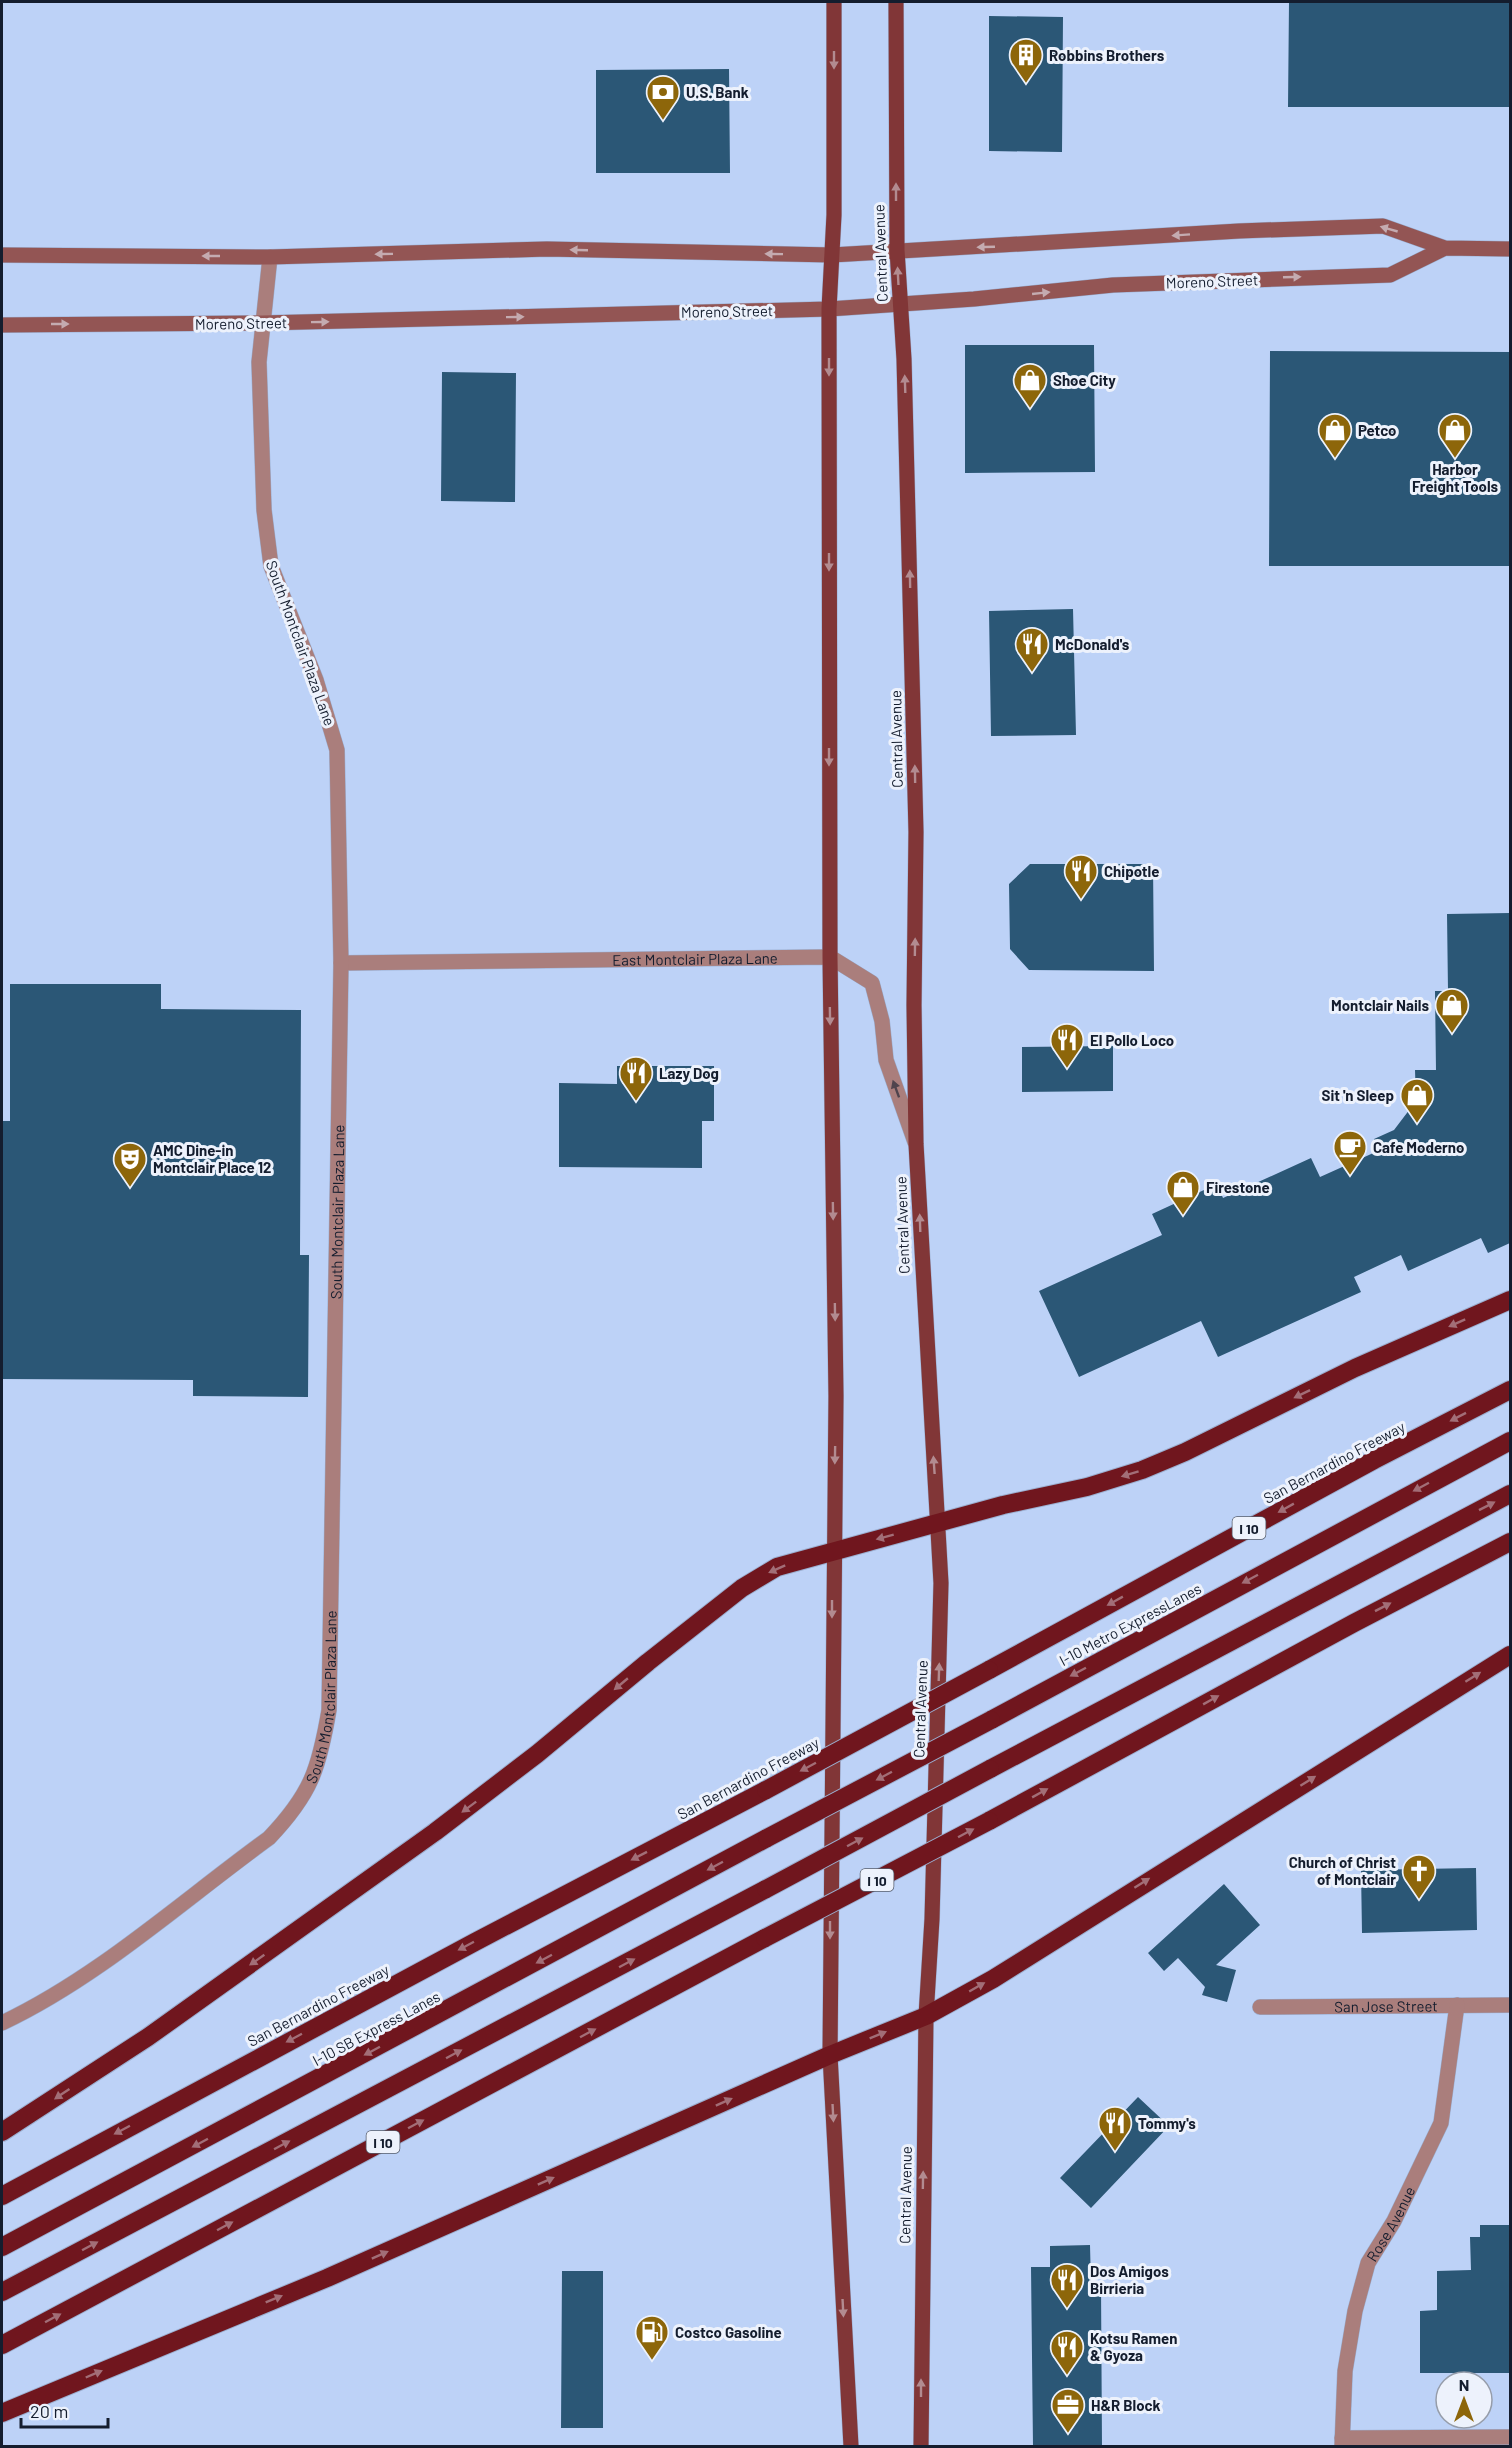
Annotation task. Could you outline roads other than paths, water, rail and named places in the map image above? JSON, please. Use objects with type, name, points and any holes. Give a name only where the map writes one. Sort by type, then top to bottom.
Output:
[{"type":"highway","points":[[2,2132],[148,2037],[435,1832],[742,1588],[777,1567],[1003,1505],[1087,1487],[1142,1470],[1185,1452],[1355,1368],[1510,1300]]},
{"type":"highway","name":"San Bernardino Freeway","points":[[2,2196],[475,1941],[766,1790],[1374,1460],[1510,1390]]},
{"type":"highway","name":"I-10 Metro ExpressLanes","points":[[767,1838],[1510,1441]]},
{"type":"highway","points":[[2,2292],[1510,1494]]},
{"type":"highway","name":"I 10","points":[[2,2345],[989,1821],[1343,1628],[1510,1542]]},
{"type":"highway","points":[[2,2413],[327,2278],[830,2055],[926,2016],[993,1978],[1510,1655]]},
{"type":"highway","name":"I-10 SB Express Lanes","points":[[2,2247],[767,1838]]},
{"type":"main road","points":[[834,2],[832,255],[829,309],[830,957],[836,1396],[830,2055],[851,2446]]},
{"type":"main road","name":"Central Avenue","points":[[896,2],[897,250],[904,359],[915,791],[916,1144],[941,1583],[932,1908],[926,2016],[921,2446]]},
{"type":"street","name":"Moreno Street","points":[[2,255],[270,257],[546,249],[832,255],[1239,231],[1383,226],[1445,248],[1510,249]]},
{"type":"street","name":"Moreno Street","points":[[2,325],[262,323],[829,309],[899,302],[974,299],[1113,285],[1390,275],[1445,248]]},
{"type":"street","name":"South Montclair Plaza Lane","points":[[2,2023],[46,2000],[85,1975],[269,1838],[291,1814],[311,1785],[321,1753],[329,1710],[341,963],[338,750],[316,680],[271,566],[264,510],[260,362],[270,257]]},
{"type":"street","points":[[830,957],[872,982],[882,1022],[886,1060],[916,1144]]},
{"type":"street","name":"East Montclair Plaza Lane","points":[[341,963],[830,957]]},
{"type":"street","name":"Rose Avenue","points":[[1342,2442],[1345,2371],[1355,2312],[1368,2263],[1394,2221],[1441,2123],[1457,2005]]},
{"type":"street","name":"San Jose Street","points":[[1260,2007],[1510,2005]]},
{"type":"street","points":[[1342,2442],[1510,2437]]},
{"type":"place","name":"Robbins Brothers","points":[[1026,84]]},
{"type":"place","name":"U.S. Bank","points":[[663,121]]},
{"type":"place","name":"Shoe City","points":[[1030,409]]},
{"type":"place","name":"Petco","points":[[1335,459]]},
{"type":"place","name":"Harbor Freight Tools","points":[[1455,459]]},
{"type":"place","name":"McDonald's","points":[[1032,673]]},
{"type":"place","name":"Chipotle","points":[[1081,900]]},
{"type":"place","name":"Montclair Nails","points":[[1452,1034]]},
{"type":"place","name":"El Pollo Loco","points":[[1067,1069]]},
{"type":"place","name":"Lazy Dog","points":[[636,1102]]},
{"type":"place","name":"Sit 'n Sleep","points":[[1417,1124]]},
{"type":"place","name":"Cafe Moderno","points":[[1350,1176]]},
{"type":"place","name":"AMC Dine-in Montclair Place 12","points":[[130,1188]]},
{"type":"place","name":"Firestone","points":[[1183,1216]]},
{"type":"place","name":"Church of Christ of Montclair","points":[[1419,1900]]},
{"type":"place","name":"Tommy's","points":[[1115,2152]]},
{"type":"place","name":"Dos Amigos Birrieria","points":[[1067,2309]]},
{"type":"place","name":"Costco Gasoline","points":[[652,2361]]},
{"type":"place","name":"Kotsu Ramen & Gyoza","points":[[1067,2376]]},
{"type":"place","name":"H&R Block","points":[[1068,2434]]}]
